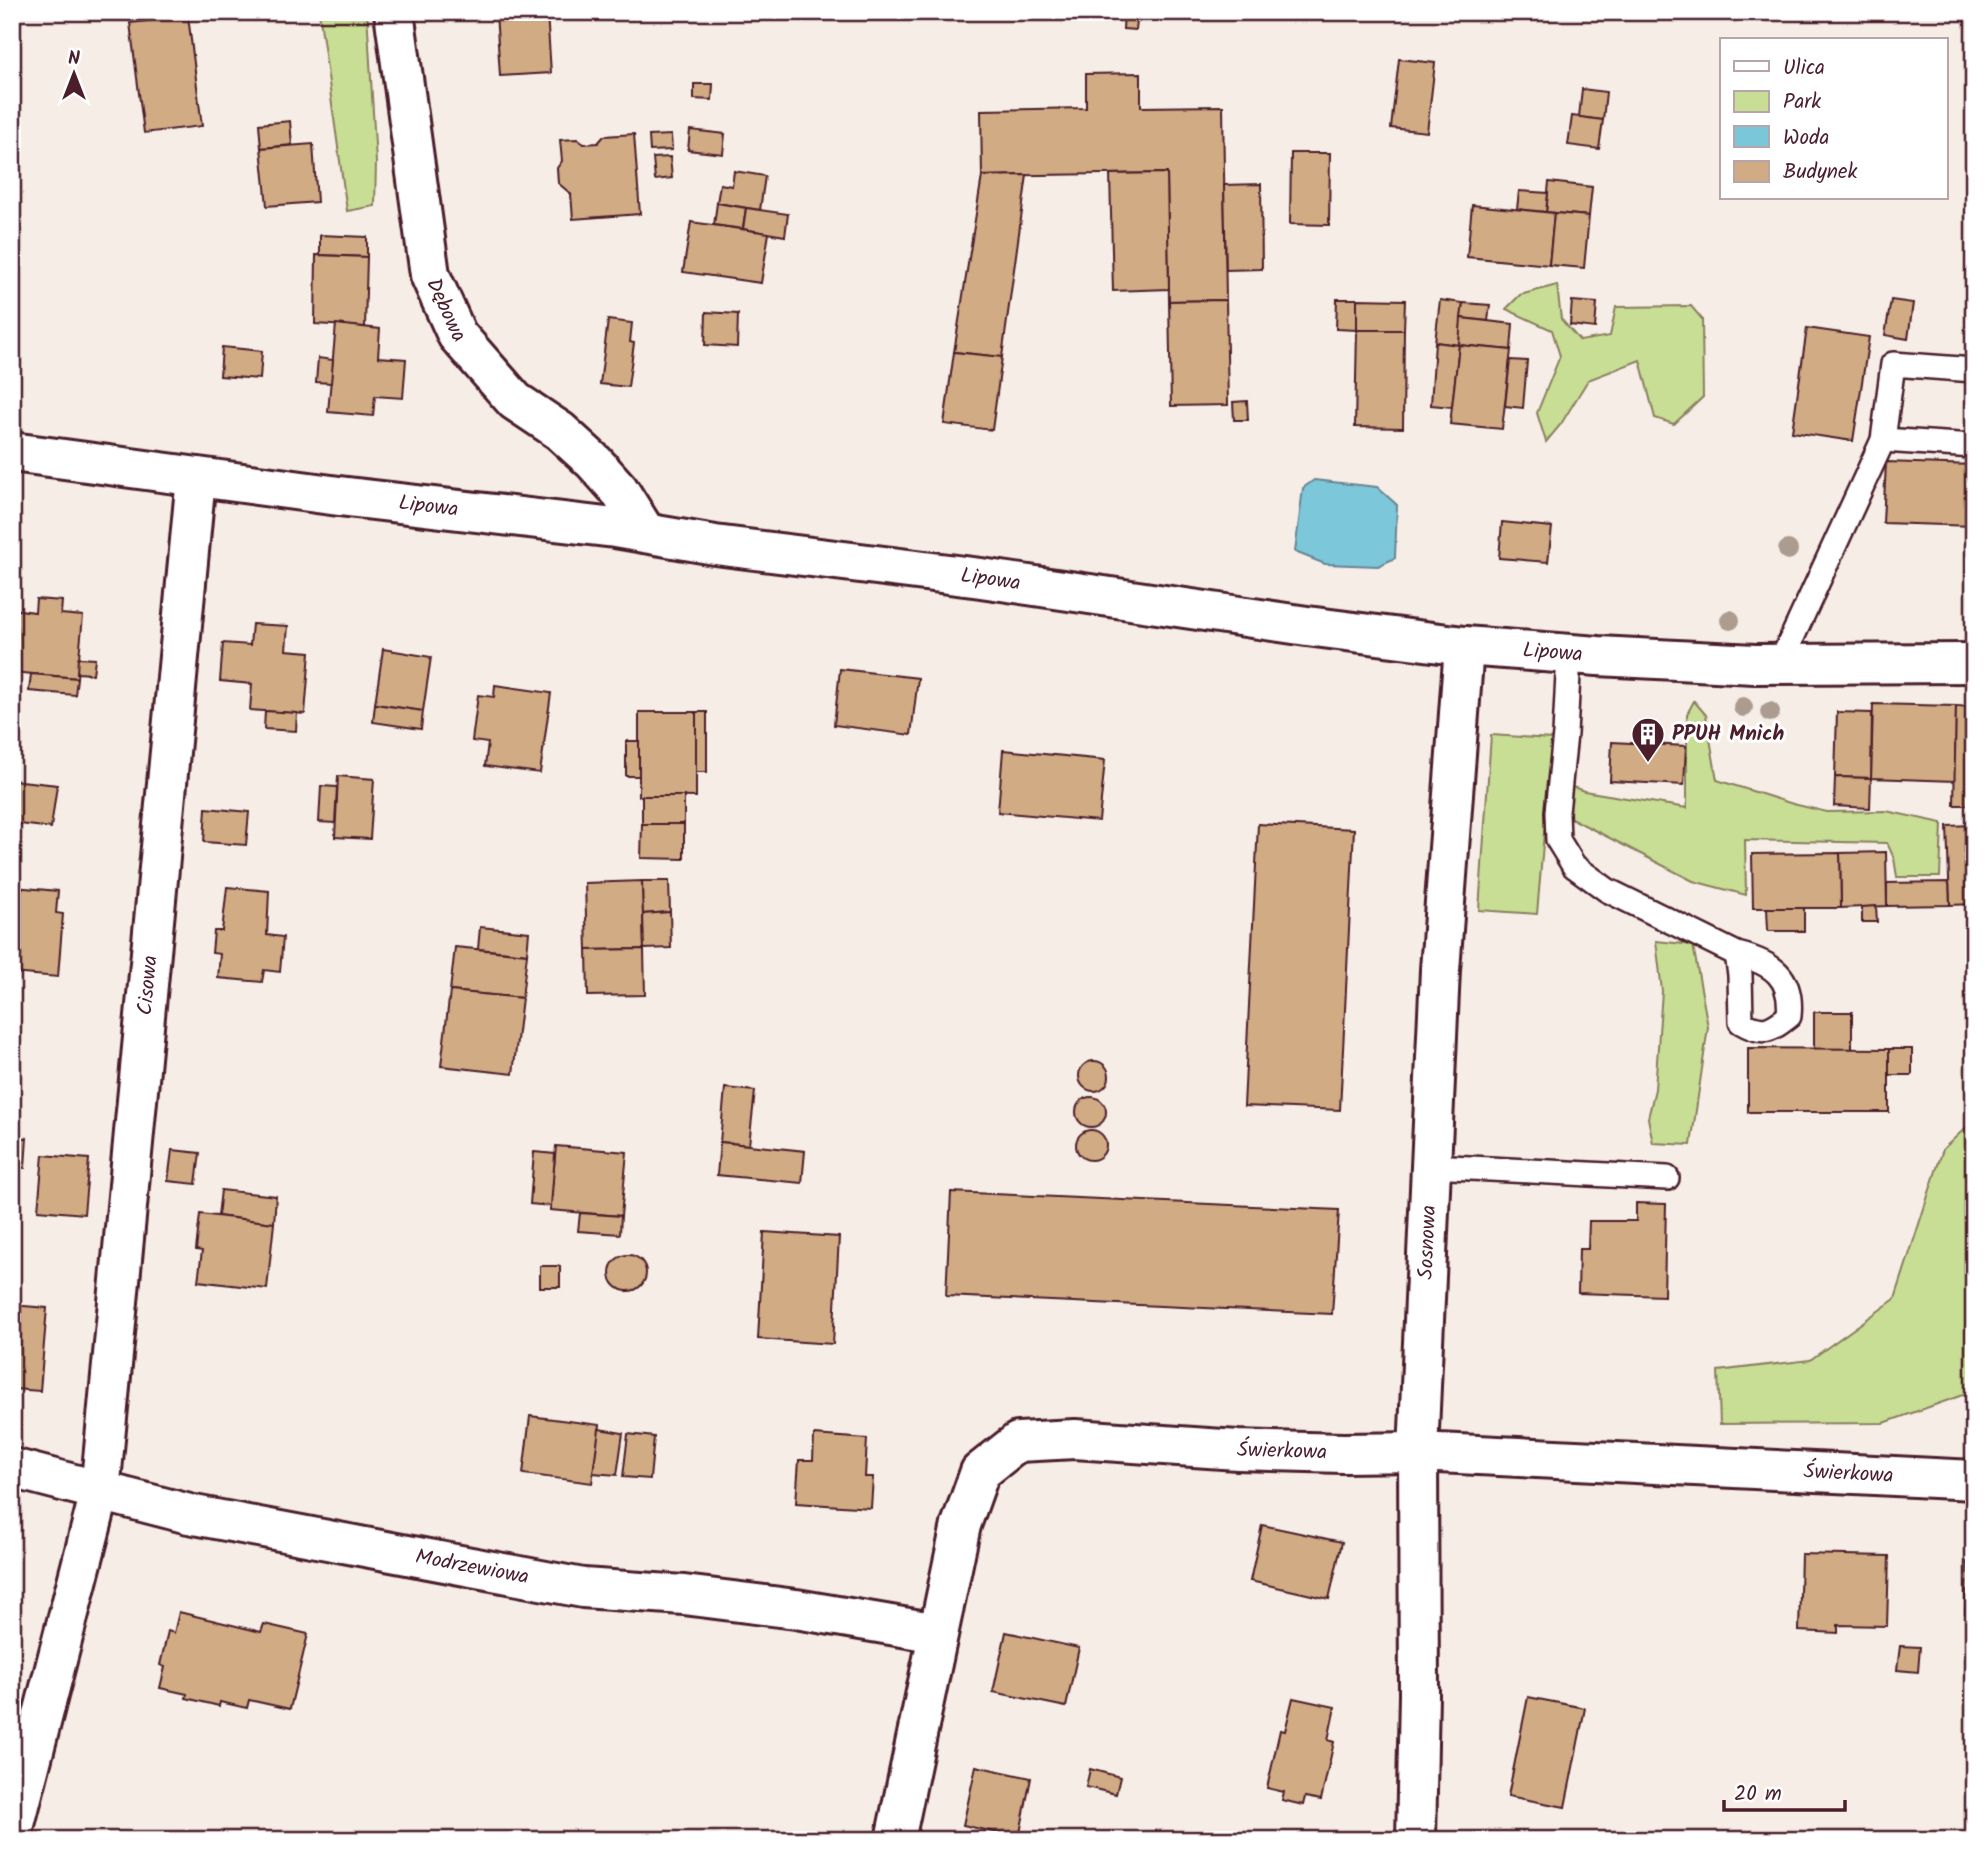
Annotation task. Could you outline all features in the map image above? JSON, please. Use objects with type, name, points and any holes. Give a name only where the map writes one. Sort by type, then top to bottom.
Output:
[{"type":"street","name":"Dębowa","points":[[394,12],[430,275],[457,335],[515,401],[561,431],[594,462],[619,490],[646,533]]},
{"type":"street","name":"Lipowa","points":[[12,452],[646,533],[715,545],[1464,646],[1780,664],[1974,663]]},
{"type":"street","name":"Cisowa","points":[[12,1836],[100,1492],[196,477]]},
{"type":"street","name":"Sosnowa","points":[[1416,1840],[1419,1695],[1418,1452],[1440,970],[1464,646]]},
{"type":"street","name":"Świerkowa","points":[[895,1840],[961,1525],[980,1472],[1018,1442],[1075,1440],[1251,1450],[1418,1452],[1974,1480]]},
{"type":"street","name":"Modrzewiowa","points":[[12,1468],[189,1514],[583,1588],[684,1595],[796,1609],[938,1633]]},
{"type":"lane","points":[[1780,664],[1883,440],[1893,363],[1974,370]]},
{"type":"lane","points":[[1883,440],[1974,446]]},
{"type":"lane","points":[[1569,654],[1557,812],[1558,840],[1574,866],[1606,890],[1737,954]]},
{"type":"lane","points":[[1431,1166],[1667,1178]]},
{"type":"green space","points":[[319,12],[367,12],[376,162],[375,206],[347,211]]},
{"type":"green space","points":[[1557,285],[1561,319],[1580,341],[1610,336],[1616,307],[1691,306],[1702,319],[1703,397],[1674,424],[1655,418],[1640,360],[1588,380],[1561,424],[1546,442],[1537,413],[1560,356],[1552,330],[1506,309],[1520,295]]},
{"type":"green space","points":[[1694,701],[1706,715],[1717,780],[1827,812],[1886,811],[1942,823],[1940,877],[1897,877],[1894,858],[1887,843],[1745,840],[1746,895],[1693,881],[1563,814],[1561,783],[1584,791],[1687,808],[1687,714]]},
{"type":"green space","points":[[1491,735],[1552,739],[1537,914],[1479,910]]},
{"type":"green space","points":[[1656,941],[1693,945],[1708,1027],[1691,1145],[1653,1143],[1648,1118],[1655,1089],[1662,991]]},
{"type":"green space","points":[[1974,1120],[1974,1391],[1884,1423],[1720,1424],[1718,1371],[1810,1360],[1895,1299],[1943,1149]]},
{"type":"water","points":[[1314,480],[1377,487],[1397,505],[1395,558],[1378,566],[1325,564],[1295,552],[1303,488]]},
{"type":"building","points":[[496,12],[547,12],[551,73],[500,76]]},
{"type":"building","points":[[1124,12],[1138,12],[1136,30],[1123,29]]},
{"type":"building","points":[[188,16],[202,126],[144,133],[130,23]]},
{"type":"building","points":[[1399,59],[1435,63],[1427,132],[1391,128]]},
{"type":"building","points":[[1141,73],[1141,107],[1223,106],[1226,300],[1169,301],[1167,173],[982,176],[981,110],[1086,108],[1086,74]]},
{"type":"building","points":[[694,84],[713,84],[712,100],[694,99]]},
{"type":"building","points":[[1582,89],[1606,92],[1603,120],[1579,117]]},
{"type":"building","points":[[1572,116],[1603,120],[1599,149],[1568,145]]},
{"type":"building","points":[[290,121],[292,145],[261,148],[259,124]]},
{"type":"building","points":[[690,130],[725,134],[723,154],[688,150]]},
{"type":"building","points":[[634,134],[640,214],[573,219],[571,194],[558,183],[557,168],[562,161],[560,140],[577,139],[584,144],[598,143],[604,136]]},
{"type":"building","points":[[671,135],[672,150],[650,151],[649,136]]},
{"type":"building","points":[[313,144],[317,202],[267,206],[261,148]]},
{"type":"building","points":[[1291,153],[1330,153],[1329,225],[1290,224]]},
{"type":"building","points":[[670,157],[672,178],[655,180],[653,158]]},
{"type":"building","points":[[734,171],[765,176],[760,210],[717,203],[720,184],[732,186]]},
{"type":"building","points":[[1167,173],[1169,289],[1113,291],[1110,174]]},
{"type":"building","points":[[1027,175],[1002,357],[954,352],[982,176]]},
{"type":"building","points":[[1549,182],[1592,187],[1589,216],[1546,212]]},
{"type":"building","points":[[1261,184],[1262,269],[1226,270],[1224,185]]},
{"type":"building","points":[[1519,191],[1548,193],[1546,212],[1517,209]]},
{"type":"building","points":[[717,203],[746,208],[743,229],[714,225]]},
{"type":"building","points":[[1472,205],[1554,213],[1549,265],[1467,257]]},
{"type":"building","points":[[746,208],[788,214],[785,236],[743,229]]},
{"type":"building","points":[[1554,213],[1589,216],[1584,268],[1549,265]]},
{"type":"building","points":[[691,222],[769,233],[761,283],[683,272]]},
{"type":"building","points":[[320,235],[367,237],[367,257],[320,255]]},
{"type":"building","points":[[316,255],[367,257],[365,327],[315,324]]},
{"type":"building","points":[[1337,299],[1357,299],[1357,330],[1336,329]]},
{"type":"building","points":[[1357,299],[1405,300],[1404,330],[1357,330]]},
{"type":"building","points":[[1226,300],[1228,405],[1171,406],[1169,301]]},
{"type":"building","points":[[1440,300],[1463,303],[1459,345],[1435,342]]},
{"type":"building","points":[[1891,300],[1913,303],[1908,339],[1885,335]]},
{"type":"building","points":[[1572,301],[1597,303],[1595,328],[1570,325]]},
{"type":"building","points":[[1463,303],[1490,305],[1488,321],[1461,318]]},
{"type":"building","points":[[706,312],[738,314],[737,347],[705,345]]},
{"type":"building","points":[[1461,318],[1513,324],[1511,350],[1459,345]]},
{"type":"building","points":[[608,320],[632,323],[630,342],[634,343],[628,387],[600,384]]},
{"type":"building","points":[[336,324],[380,329],[378,357],[406,359],[403,398],[375,396],[373,416],[328,412]]},
{"type":"building","points":[[1807,328],[1869,337],[1853,441],[1792,432]]},
{"type":"building","points":[[1357,330],[1404,330],[1403,428],[1355,427]]},
{"type":"building","points":[[1435,342],[1459,345],[1452,407],[1431,405]]},
{"type":"building","points":[[1459,345],[1511,350],[1502,429],[1450,424]]},
{"type":"building","points":[[222,347],[262,351],[260,379],[220,376]]},
{"type":"building","points":[[954,352],[1002,357],[992,430],[944,424]]},
{"type":"building","points":[[318,358],[333,360],[331,383],[316,382]]},
{"type":"building","points":[[1510,360],[1527,361],[1523,408],[1505,406]]},
{"type":"building","points":[[1247,401],[1248,420],[1234,420],[1233,402]]},
{"type":"building","points":[[1886,462],[1974,465],[1974,526],[1883,523]]},
{"type":"building","points":[[1502,522],[1552,527],[1548,562],[1499,558]]},
{"type":"building","points":[[36,599],[62,601],[61,614],[83,616],[77,678],[12,672],[12,609],[35,612]]},
{"type":"building","points":[[252,624],[288,626],[286,650],[310,652],[305,714],[250,710],[252,684],[220,681],[223,643],[250,645]]},
{"type":"building","points":[[383,649],[431,657],[423,711],[375,704]]},
{"type":"building","points":[[78,658],[95,659],[93,674],[77,673]]},
{"type":"building","points":[[840,669],[918,678],[911,735],[834,725]]},
{"type":"building","points":[[31,674],[77,678],[75,695],[29,691]]},
{"type":"building","points":[[495,685],[551,693],[540,773],[485,766],[488,743],[472,741],[478,695],[494,697]]},
{"type":"building","points":[[375,704],[423,711],[421,729],[373,722]]},
{"type":"building","points":[[1873,704],[1956,706],[1955,781],[1871,778]]},
{"type":"building","points":[[1956,706],[1974,707],[1974,805],[1954,805]]},
{"type":"building","points":[[265,711],[297,713],[296,731],[264,729]]},
{"type":"building","points":[[639,712],[696,712],[696,797],[639,796]]},
{"type":"building","points":[[696,712],[707,712],[707,772],[696,772]]},
{"type":"building","points":[[1837,712],[1872,713],[1871,778],[1835,777]]},
{"type":"building","points":[[626,741],[639,741],[639,776],[626,776]]},
{"type":"building","name":"PPUH Mnich","points":[[1612,742],[1686,746],[1684,785],[1610,781]]},
{"type":"building","points":[[1003,750],[1105,760],[1099,821],[998,812]]},
{"type":"building","points":[[338,776],[374,779],[370,839],[335,837]]},
{"type":"building","points":[[1835,777],[1871,778],[1870,808],[1834,806]]},
{"type":"building","points":[[12,780],[57,785],[51,828],[12,823]]},
{"type":"building","points":[[321,786],[337,787],[335,823],[319,822]]},
{"type":"building","points":[[642,796],[684,796],[684,824],[642,824]]},
{"type":"building","points":[[206,808],[249,812],[246,845],[204,842]]},
{"type":"building","points":[[642,824],[684,824],[684,859],[641,858]]},
{"type":"building","points":[[1258,824],[1354,829],[1340,1110],[1244,1106]]},
{"type":"building","points":[[1974,825],[1974,904],[1950,905],[1947,826]]},
{"type":"building","points":[[1886,852],[1887,906],[1841,908],[1840,853]]},
{"type":"building","points":[[1840,853],[1841,908],[1753,908],[1752,854]]},
{"type":"building","points":[[642,881],[644,949],[587,950],[585,883]]},
{"type":"building","points":[[642,881],[669,881],[670,912],[643,914]]},
{"type":"building","points":[[1949,882],[1950,905],[1887,906],[1887,883]]},
{"type":"building","points":[[14,887],[58,891],[56,913],[63,914],[58,977],[12,973]]},
{"type":"building","points":[[227,887],[269,891],[267,935],[283,937],[280,972],[264,970],[262,982],[218,978],[220,954],[212,953],[214,931],[222,931]]},
{"type":"building","points":[[1876,906],[1877,922],[1862,922],[1862,907]]},
{"type":"building","points":[[1767,908],[1804,908],[1804,931],[1768,931]]},
{"type":"building","points":[[670,912],[671,948],[644,949],[643,914]]},
{"type":"building","points":[[480,927],[529,932],[527,954],[478,949]]},
{"type":"building","points":[[455,947],[527,954],[522,998],[450,991]]},
{"type":"building","points":[[644,949],[645,995],[588,996],[587,950]]},
{"type":"building","points":[[450,991],[522,998],[513,1074],[441,1066]]},
{"type":"building","points":[[1814,1012],[1852,1012],[1852,1049],[1814,1049]]},
{"type":"building","points":[[1748,1048],[1889,1049],[1889,1112],[1748,1112]]},
{"type":"building","points":[[1889,1049],[1912,1049],[1912,1075],[1889,1075]]},
{"type":"building","points":[[1094,1061],[1100,1062],[1108,1070],[1108,1082],[1100,1090],[1094,1091],[1088,1090],[1080,1082],[1079,1076],[1080,1070],[1088,1062]]},
{"type":"building","points":[[725,1088],[755,1091],[749,1145],[720,1142]]},
{"type":"building","points":[[1091,1097],[1102,1101],[1106,1112],[1102,1123],[1091,1127],[1080,1123],[1076,1112],[1080,1101]]},
{"type":"building","points":[[1091,1130],[1102,1134],[1106,1145],[1102,1156],[1091,1160],[1080,1156],[1076,1145],[1080,1134]]},
{"type":"building","points":[[12,1137],[27,1138],[25,1168],[12,1167]]},
{"type":"building","points":[[720,1142],[805,1151],[802,1183],[717,1175]]},
{"type":"building","points":[[556,1146],[627,1152],[621,1216],[550,1210]]},
{"type":"building","points":[[172,1150],[200,1153],[196,1184],[168,1181]]},
{"type":"building","points":[[534,1152],[555,1154],[551,1206],[530,1204]]},
{"type":"building","points":[[43,1155],[89,1159],[84,1214],[38,1210]]},
{"type":"building","points":[[221,1190],[276,1196],[274,1223],[218,1216]]},
{"type":"building","points":[[951,1192],[1339,1210],[1332,1314],[946,1296]]},
{"type":"building","points":[[1636,1203],[1666,1204],[1664,1296],[1578,1293],[1579,1249],[1588,1249],[1589,1221],[1636,1221]]},
{"type":"building","points":[[580,1213],[621,1216],[620,1234],[578,1231]]},
{"type":"building","points":[[200,1214],[274,1223],[267,1289],[198,1281],[202,1251],[196,1250]]},
{"type":"building","points":[[764,1232],[839,1237],[833,1344],[758,1339]]},
{"type":"building","points":[[628,1255],[641,1260],[646,1273],[641,1286],[628,1291],[615,1286],[610,1273],[615,1260]]},
{"type":"building","points":[[540,1266],[560,1266],[560,1287],[540,1287]]},
{"type":"building","points":[[12,1305],[47,1308],[40,1391],[14,1389]]},
{"type":"building","points":[[530,1416],[600,1425],[592,1483],[523,1474]]},
{"type":"building","points":[[599,1429],[623,1433],[617,1475],[593,1473]]},
{"type":"building","points":[[628,1434],[654,1437],[650,1479],[623,1477]]},
{"type":"building","points":[[814,1435],[867,1439],[865,1477],[873,1477],[871,1508],[796,1503],[799,1460],[813,1460]]},
{"type":"building","points":[[1262,1525],[1342,1542],[1329,1599],[1250,1581]]},
{"type":"building","points":[[1801,1554],[1889,1556],[1887,1626],[1838,1625],[1838,1633],[1799,1631]]},
{"type":"building","points":[[1967,1562],[1974,1563],[1974,1613],[1965,1613]]},
{"type":"building","points":[[179,1612],[261,1632],[264,1624],[308,1634],[290,1709],[249,1700],[247,1708],[220,1702],[219,1706],[186,1698],[187,1694],[160,1688],[165,1667],[160,1665],[168,1631],[174,1633]]},
{"type":"building","points":[[1006,1632],[1079,1648],[1066,1707],[993,1692]]},
{"type":"building","points":[[1900,1646],[1920,1647],[1918,1672],[1897,1670]]},
{"type":"building","points":[[1528,1697],[1585,1708],[1565,1807],[1508,1796]]},
{"type":"building","points":[[1293,1698],[1335,1707],[1328,1740],[1334,1742],[1321,1800],[1305,1797],[1303,1805],[1282,1800],[1284,1792],[1267,1788],[1280,1730],[1285,1731]]},
{"type":"building","points":[[976,1766],[1031,1778],[1019,1838],[963,1825]]},
{"type":"building","points":[[1090,1769],[1120,1777],[1116,1794],[1086,1787]]},
{"type":"place","name":"PPUH Mnich","points":[[1648,764]]}]
